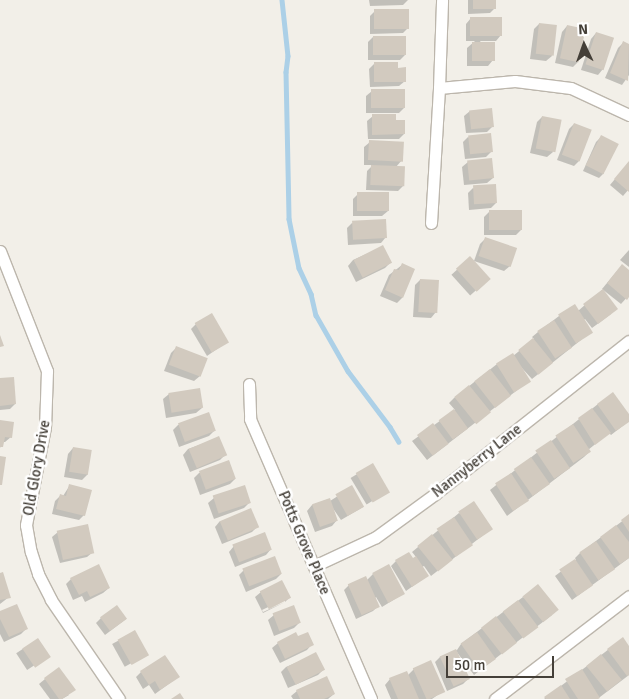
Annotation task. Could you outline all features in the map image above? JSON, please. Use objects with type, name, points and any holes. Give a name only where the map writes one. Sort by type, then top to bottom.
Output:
[{"type":"street","points":[[431,223],[442,0]]},
{"type":"street","points":[[439,88],[515,81],[571,88],[629,115]]},
{"type":"street","name":"Old Glory Drive","points":[[1,258],[47,372],[45,427],[26,525],[31,552],[38,574],[52,600],[119,699]]},
{"type":"street","name":"Nannyberry Lane","points":[[314,566],[376,537],[443,488],[629,341]]},
{"type":"street","name":"Potts Grove Place","points":[[249,384],[250,419],[371,699]]},
{"type":"street","points":[[495,699],[629,596]]},
{"type":"building","points":[[473,0],[496,0],[496,9],[473,9]]},
{"type":"building","points":[[374,9],[409,9],[409,29],[374,29]]},
{"type":"building","points":[[470,17],[502,17],[502,36],[470,36]]},
{"type":"building","points":[[539,23],[557,25],[554,56],[536,54]]},
{"type":"building","points":[[567,25],[586,29],[579,62],[560,58]]},
{"type":"building","points":[[596,32],[614,38],[604,70],[585,64]]},
{"type":"building","points":[[373,36],[406,36],[406,55],[373,55]]},
{"type":"building","points":[[623,41],[629,44],[628,81],[610,73]]},
{"type":"building","points":[[472,42],[495,42],[495,61],[472,61]]},
{"type":"building","points":[[374,62],[398,62],[398,68],[406,67],[406,82],[374,82]]},
{"type":"building","points":[[371,89],[405,89],[405,108],[371,108]]},
{"type":"building","points":[[492,108],[494,127],[471,129],[469,110]]},
{"type":"building","points":[[372,114],[396,114],[396,120],[405,120],[405,134],[372,135]]},
{"type":"building","points":[[542,116],[562,120],[555,152],[536,148]]},
{"type":"building","points":[[574,123],[592,130],[580,162],[562,155]]},
{"type":"building","points":[[491,133],[493,152],[470,154],[468,135]]},
{"type":"building","points":[[601,135],[619,144],[603,174],[586,165]]},
{"type":"building","points":[[369,140],[404,142],[403,162],[368,160]]},
{"type":"building","points":[[492,158],[494,178],[469,181],[467,161]]},
{"type":"building","points":[[629,161],[629,192],[614,179]]},
{"type":"building","points":[[371,165],[405,166],[404,186],[370,185]]},
{"type":"building","points":[[496,184],[497,203],[474,204],[473,185]]},
{"type":"building","points":[[357,192],[389,192],[389,211],[357,211]]},
{"type":"building","points":[[489,210],[522,210],[522,230],[489,230]]},
{"type":"building","points":[[386,219],[387,238],[353,240],[352,221]]},
{"type":"building","points":[[485,237],[517,248],[511,267],[478,256]]},
{"type":"building","points":[[383,245],[392,263],[363,278],[354,260]]},
{"type":"building","points":[[470,256],[491,279],[477,292],[456,269]]},
{"type":"building","points":[[402,263],[415,269],[403,298],[385,290],[394,269],[399,270]]},
{"type":"building","points":[[622,264],[629,270],[629,297],[627,300],[607,283]]},
{"type":"building","points":[[420,279],[439,280],[437,313],[418,312]]},
{"type":"building","points":[[603,289],[618,309],[598,324],[583,304]]},
{"type":"building","points":[[575,304],[593,333],[576,343],[558,315]]},
{"type":"building","points":[[212,313],[229,342],[212,352],[195,323]]},
{"type":"building","points":[[554,320],[572,348],[555,359],[537,331]]},
{"type":"building","points":[[0,335],[4,346],[0,347]]},
{"type":"building","points":[[533,338],[553,363],[538,375],[518,350]]},
{"type":"building","points":[[176,346],[208,358],[201,377],[169,365]]},
{"type":"building","points":[[513,353],[531,382],[514,392],[496,364]]},
{"type":"building","points":[[490,369],[511,396],[495,408],[474,381]]},
{"type":"building","points":[[14,377],[16,404],[0,406],[0,378]]},
{"type":"building","points":[[469,385],[491,412],[476,424],[454,397]]},
{"type":"building","points":[[200,388],[203,408],[172,413],[168,393]]},
{"type":"building","points":[[613,392],[629,414],[629,422],[616,431],[597,404]]},
{"type":"building","points":[[592,408],[611,433],[595,445],[578,418]]},
{"type":"building","points":[[454,409],[468,428],[453,440],[439,420]]},
{"type":"building","points":[[209,412],[216,431],[185,442],[178,423]]},
{"type":"building","points":[[0,420],[14,422],[12,438],[5,437],[3,447],[0,447]]},
{"type":"building","points":[[433,423],[449,444],[433,456],[417,435]]},
{"type":"building","points":[[573,424],[591,452],[573,463],[555,435]]},
{"type":"building","points":[[219,436],[227,455],[197,468],[189,449]]},
{"type":"building","points":[[551,440],[570,468],[554,479],[535,451]]},
{"type":"building","points":[[73,447],[92,450],[88,475],[69,472]]},
{"type":"building","points":[[0,456],[6,457],[2,485],[0,485]]},
{"type":"building","points":[[531,457],[550,484],[533,496],[514,469]]},
{"type":"building","points":[[229,460],[236,479],[206,490],[199,471]]},
{"type":"building","points":[[373,463],[390,492],[373,502],[356,473]]},
{"type":"building","points":[[511,473],[529,501],[513,511],[495,483]]},
{"type":"building","points":[[69,484],[92,490],[85,516],[56,509],[60,494],[66,496]]},
{"type":"building","points":[[245,485],[251,503],[219,514],[213,496]]},
{"type":"building","points":[[352,485],[364,507],[348,516],[335,494]]},
{"type":"building","points":[[330,498],[338,521],[320,527],[312,504]]},
{"type":"building","points":[[474,501],[493,529],[477,540],[458,512]]},
{"type":"building","points":[[251,508],[259,527],[228,541],[220,521]]},
{"type":"building","points":[[629,514],[629,532],[621,520]]},
{"type":"building","points":[[454,517],[473,545],[456,557],[437,529]]},
{"type":"building","points":[[88,524],[94,553],[63,560],[57,531]]},
{"type":"building","points":[[616,525],[629,542],[629,558],[620,564],[600,537]]},
{"type":"building","points":[[265,532],[272,550],[239,562],[232,545]]},
{"type":"building","points":[[432,534],[453,560],[438,572],[417,546]]},
{"type":"building","points":[[596,541],[615,569],[598,580],[579,552]]},
{"type":"building","points":[[409,552],[413,558],[416,556],[429,576],[412,587],[395,560]]},
{"type":"building","points":[[275,556],[282,574],[249,586],[242,569]]},
{"type":"building","points":[[575,559],[593,586],[577,596],[559,570]]},
{"type":"building","points":[[99,564],[110,588],[90,597],[87,591],[79,595],[70,578]]},
{"type":"building","points":[[389,564],[405,594],[388,603],[372,573]]},
{"type":"building","points":[[3,572],[11,598],[0,600],[0,573]]},
{"type":"building","points":[[366,576],[380,607],[362,615],[348,584]]},
{"type":"building","points":[[282,580],[291,598],[269,609],[260,591]]},
{"type":"building","points":[[538,584],[559,610],[543,622],[522,597]]},
{"type":"building","points":[[518,600],[538,627],[523,639],[503,611]]},
{"type":"building","points":[[17,604],[28,629],[9,637],[0,619],[0,611]]},
{"type":"building","points":[[117,605],[127,619],[110,631],[100,617]]},
{"type":"building","points":[[294,605],[301,623],[279,631],[273,613]]},
{"type":"building","points":[[496,616],[517,643],[502,654],[481,628]]},
{"type":"building","points":[[135,630],[149,655],[132,665],[118,640]]},
{"type":"building","points":[[296,632],[298,636],[308,632],[314,645],[285,659],[277,642]]},
{"type":"building","points":[[477,632],[496,659],[480,671],[461,643]]},
{"type":"building","points":[[623,637],[629,646],[629,675],[627,676],[607,649]]},
{"type":"building","points":[[38,638],[51,657],[35,668],[22,649]]},
{"type":"building","points":[[456,649],[470,679],[454,687],[440,657]]},
{"type":"building","points":[[316,652],[325,670],[296,685],[287,667]]},
{"type":"building","points":[[601,654],[622,680],[607,692],[586,666]]},
{"type":"building","points":[[165,655],[180,677],[160,690],[155,681],[149,685],[140,671]]},
{"type":"building","points":[[431,660],[445,692],[426,699],[413,668]]},
{"type":"building","points":[[59,667],[76,690],[62,699],[59,699],[44,678]]},
{"type":"building","points":[[582,669],[600,698],[578,699],[565,679]]},
{"type":"building","points":[[407,671],[419,699],[398,699],[389,678]]},
{"type":"building","points":[[327,676],[335,694],[324,699],[300,699],[296,690]]},
{"type":"building","points":[[561,685],[570,699],[546,699],[544,697]]},
{"type":"building","points":[[180,693],[184,699],[171,699]]},
{"type":"waterway","points":[[282,0],[288,56],[286,72],[289,219],[299,268],[311,294],[316,315],[348,371],[399,442]]}]
